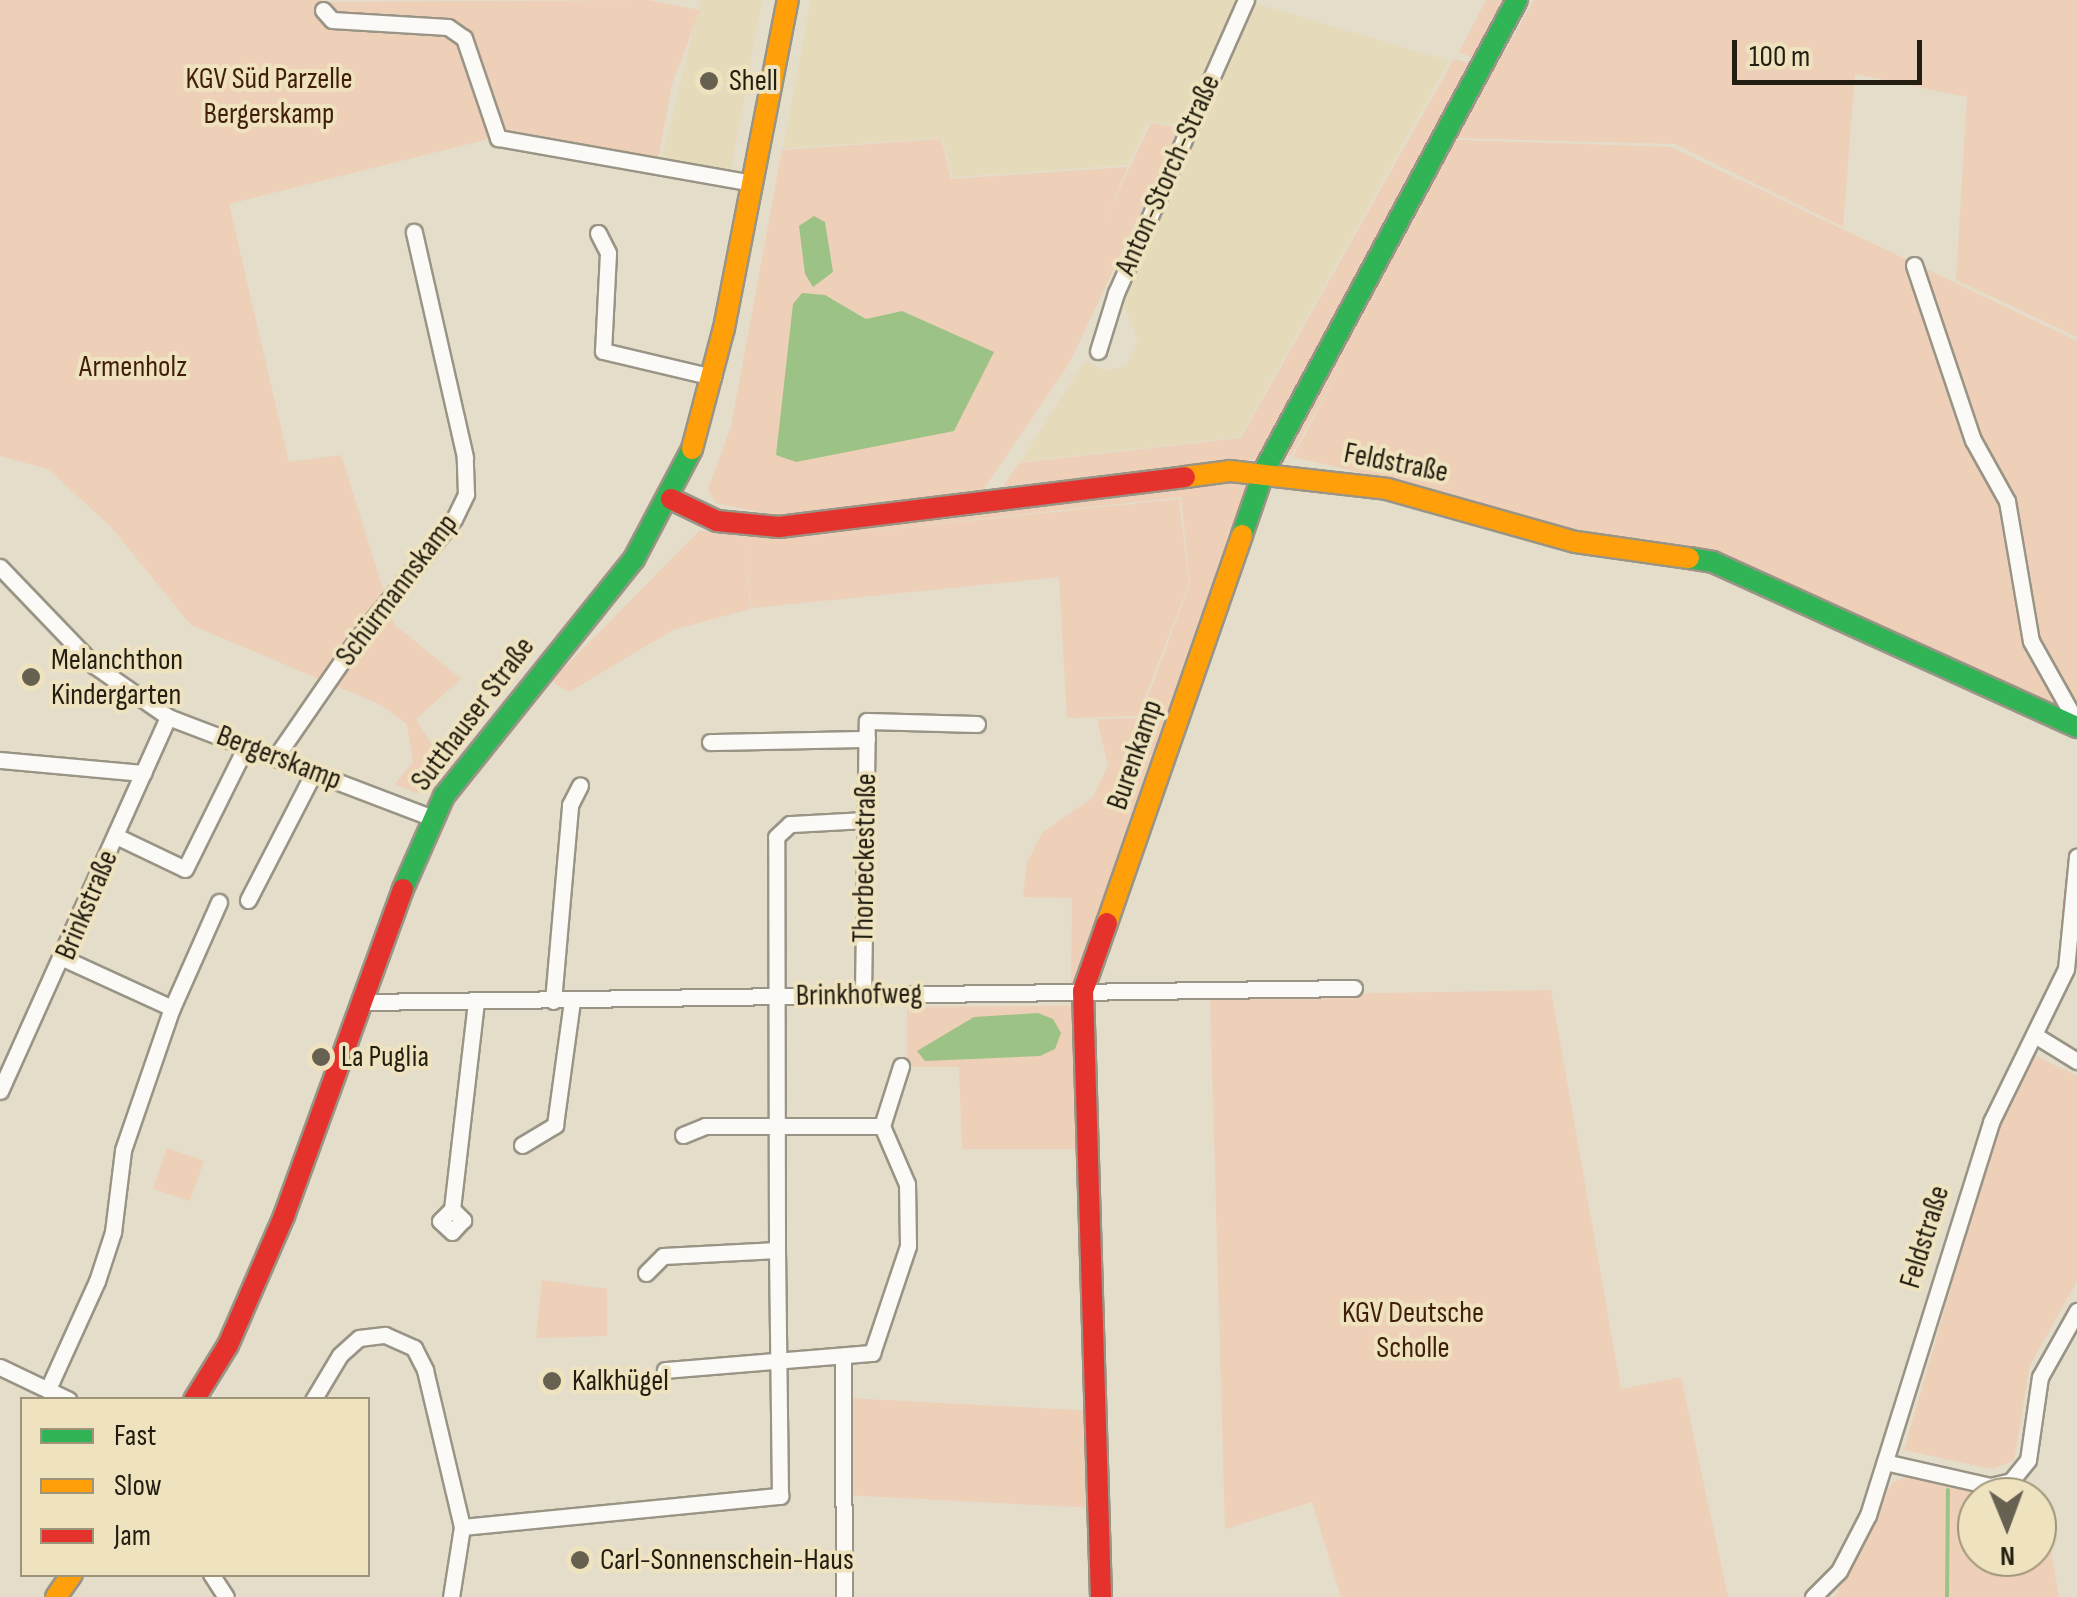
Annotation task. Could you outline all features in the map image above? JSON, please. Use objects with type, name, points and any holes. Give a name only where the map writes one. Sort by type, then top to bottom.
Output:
[{"type":"street","name":"Sutthauser Straße","points":[[196,1397],[228,1344],[284,1216],[433,818],[468,763],[634,560],[670,499],[713,377],[788,0]]},
{"type":"street","name":"Anton-Storch-Straße","points":[[1098,351],[1116,293],[1246,0]]},
{"type":"street","name":"Burenkamp","points":[[1101,1597],[1083,991],[1264,471],[1517,0]]},
{"type":"street","points":[[323,10],[332,20],[448,27],[464,38],[498,138],[753,184]]},
{"type":"street","name":"Schürmannskamp","points":[[275,758],[466,494],[466,456],[414,232]]},
{"type":"street","points":[[598,233],[608,253],[603,351],[713,377]]},
{"type":"street","name":"Feldstraße","points":[[1914,265],[1972,440],[2007,501],[2031,641],[2077,725]]},
{"type":"street","name":"Feldstraße","points":[[670,499],[717,521],[779,527],[1264,471],[1387,489],[1576,542],[1713,562],[2077,725]]},
{"type":"street","name":"Bergerskamp","points":[[0,567],[95,666],[168,716],[433,818]]},
{"type":"street","name":"Brinkstraße","points":[[0,1090],[64,959],[168,716]]},
{"type":"street","name":"Thorbeckestraße","points":[[863,996],[867,721],[977,724]]},
{"type":"street","points":[[710,742],[867,738]]},
{"type":"street","points":[[116,836],[186,868],[246,746]]},
{"type":"street","points":[[0,760],[143,773]]},
{"type":"street","points":[[248,900],[314,772]]},
{"type":"street","points":[[552,1001],[570,805],[580,785]]},
{"type":"street","points":[[462,1527],[780,1496],[775,996],[782,826],[867,820]]},
{"type":"street","name":"Feldstraße","points":[[1813,1597],[1839,1571],[1889,1463],[1991,1122],[2038,1037],[2066,969],[2077,857]]},
{"type":"street","points":[[48,1389],[102,1264],[122,1150],[172,1008],[219,902]]},
{"type":"street","points":[[64,959],[172,1008]]},
{"type":"street","name":"Brinkhofweg","points":[[364,1002],[1354,988]]},
{"type":"street","points":[[522,1145],[555,1125],[572,1001]]},
{"type":"street","points":[[452,1209],[476,1002]]},
{"type":"street","points":[[2038,1037],[2077,1061]]},
{"type":"street","points":[[665,1370],[843,1360],[872,1353],[908,1246],[907,1184],[882,1126],[901,1066]]},
{"type":"street","points":[[682,1135],[704,1126],[882,1126]]},
{"type":"street","points":[[646,1273],[663,1256],[776,1250]]},
{"type":"street","points":[[1889,1463],[1990,1486],[2011,1481],[2028,1460],[2040,1377],[2077,1311]]},
{"type":"street","points":[[315,1397],[340,1354],[359,1338],[385,1336],[414,1348],[425,1370],[462,1527],[451,1597]]},
{"type":"street","points":[[843,1360],[844,1597]]},
{"type":"street","points":[[0,1367],[63,1397]]},
{"type":"shaded area","points":[[701,0],[762,0],[730,175],[661,164]]},
{"type":"shaded area","points":[[811,0],[1244,0],[1449,61],[1240,437],[1020,462],[1085,361],[1104,370],[1126,367],[1138,342],[1122,300],[1199,129],[1148,121],[1128,165],[953,177],[942,138],[783,148]]},
{"type":"shaded area","points":[[814,216],[825,222],[833,272],[813,287],[805,274],[799,226]]},
{"type":"shaded area","points":[[802,293],[825,295],[866,319],[902,311],[994,352],[954,431],[796,462],[776,455],[793,304]]},
{"type":"shaded area","points":[[1038,1013],[1053,1019],[1061,1033],[1055,1049],[1040,1056],[925,1061],[917,1051],[974,1017]]},
{"type":"green space","name":"Armenholz","points":[[0,0],[322,0],[320,18],[329,20],[329,2],[648,0],[700,10],[672,84],[658,160],[499,131],[473,38],[464,39],[493,138],[229,204],[289,462],[341,455],[394,624],[461,679],[416,719],[446,767],[417,794],[395,784],[413,762],[407,724],[379,704],[191,625],[111,527],[48,469],[0,456]]},
{"type":"green space","points":[[1486,0],[1506,0],[1475,59],[1459,52]]},
{"type":"green space","points":[[1534,0],[2077,0],[2077,337],[1956,280],[1967,97],[1855,74],[1843,227],[1675,144],[1455,138]]},
{"type":"green space","points":[[1454,59],[1472,64],[1433,139],[1671,147],[2077,341],[2077,720],[1723,569],[1656,554],[1654,540],[1575,533],[1453,494],[1293,457],[1347,354],[1291,456],[1003,486],[1019,463],[1241,438]]},
{"type":"green space","points":[[1151,123],[1180,128],[1070,362],[983,490],[779,516],[716,503],[708,489],[731,427],[782,150],[941,139],[951,179],[1128,167],[1103,224]],"holes":[[[825,295],[867,319],[902,311],[993,352],[776,455]]]},
{"type":"green space","points":[[1232,478],[1244,483],[1245,496],[1077,984],[1071,984],[1072,898],[1023,897],[1027,863],[1042,833],[1093,797],[1108,766],[1097,719],[1140,718],[1190,583],[1181,497],[776,541],[1179,499],[1189,583],[1138,716],[1067,718],[1059,577],[751,608],[746,544],[750,609],[673,630],[569,692],[551,681],[700,530],[744,537]]},
{"type":"green space","name":"KGV Deutsche Scholle","points":[[1551,990],[1621,1389],[1681,1377],[1728,1597],[1341,1597],[1312,1502],[1225,1529],[1210,996]]},
{"type":"green space","points":[[1072,1006],[1076,1149],[962,1149],[959,1067],[907,1067],[907,1007]]},
{"type":"green space","points":[[2036,1056],[2077,1076],[2077,1281],[2030,1365],[2014,1461],[1991,1469],[1904,1450],[1998,1124]]},
{"type":"green space","points":[[167,1148],[204,1161],[190,1201],[153,1189]]},
{"type":"green space","points":[[542,1280],[607,1289],[607,1336],[536,1338]]},
{"type":"green space","points":[[850,1398],[1095,1411],[1090,1508],[845,1495]]},
{"type":"green space","points":[[1906,1477],[1957,1486],[1957,1577],[2056,1577],[2059,1597],[1835,1597],[1892,1483]]},
{"type":"waterway","points":[[1947,1597],[1948,1490]]},
{"type":"traffic: fast","points":[[1242,535],[1264,471],[1517,0]]},
{"type":"traffic: fast","points":[[403,889],[444,796],[634,559],[692,449]]},
{"type":"traffic: fast","points":[[1689,558],[1713,562],[2077,727]]},
{"type":"traffic: slow","points":[[692,449],[724,328],[788,0]]},
{"type":"traffic: slow","points":[[1185,477],[1230,471],[1387,489],[1576,542],[1689,558]]},
{"type":"traffic: slow","points":[[1107,923],[1242,535]]},
{"type":"traffic: slow","points":[[56,1597],[70,1577]]},
{"type":"traffic: jam","points":[[671,499],[717,521],[779,527],[1185,477]]},
{"type":"traffic: jam","points":[[196,1397],[228,1345],[284,1216],[403,889]]},
{"type":"traffic: jam","points":[[1101,1597],[1083,991],[1107,923]]},
{"type":"place","name":"Shell","points":[[709,81]]},
{"type":"place","name":"Melanchthon Kindergarten","points":[[31,677]]},
{"type":"place","name":"La Puglia","points":[[321,1057]]},
{"type":"place","name":"Kalkhügel","points":[[552,1381]]},
{"type":"place","name":"Carl-Sonnenschein-Haus","points":[[580,1560]]},
{"type":"park label","name":"KGV Süd Parzelle Bergerskamp","points":[[269,96]]}]
